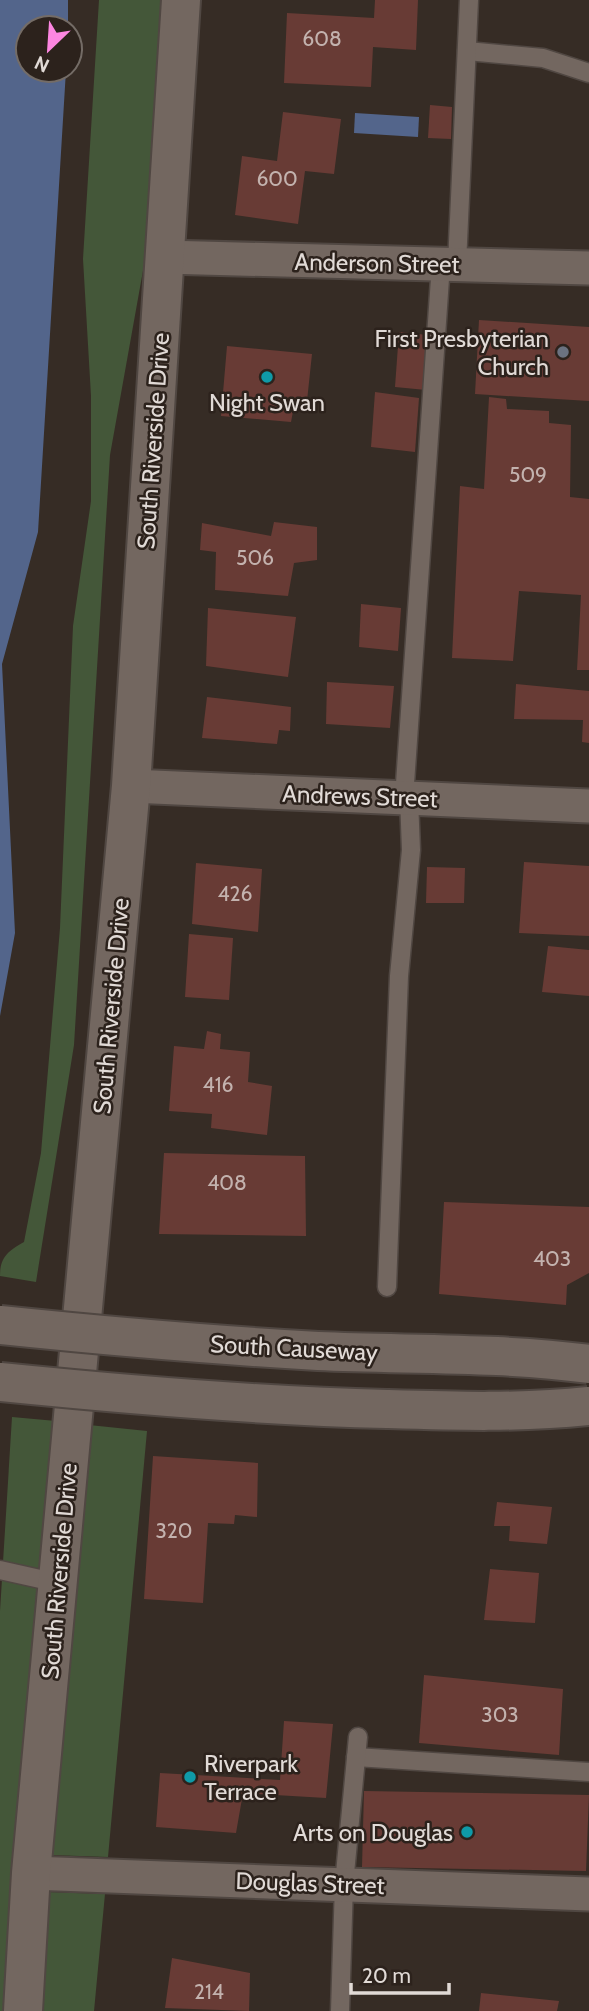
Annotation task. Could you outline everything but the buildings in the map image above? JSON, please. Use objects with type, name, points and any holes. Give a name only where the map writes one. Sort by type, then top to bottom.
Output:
[{"type":"street","name":"South Riverside Drive","points":[[23,2011],[31,1873],[131,786],[181,0]]},
{"type":"street","name":"Anderson Street","points":[[164,257],[589,268]]},
{"type":"street","name":"Andrews Street","points":[[131,786],[589,806]]},
{"type":"street","name":"South Causeway","points":[[0,1325],[130,1339],[321,1351],[523,1355],[589,1364]]},
{"type":"street","points":[[0,1382],[133,1395],[320,1407],[523,1413],[589,1406]]},
{"type":"street","name":"Douglas Street","points":[[31,1873],[589,1894]]},
{"type":"lane","points":[[387,1287],[399,976],[411,850],[407,798],[469,0]]},
{"type":"lane","points":[[467,51],[543,58],[589,73]]},
{"type":"lane","points":[[0,1570],[58,1583]]},
{"type":"lane","points":[[340,2011],[344,1884],[358,1737]]},
{"type":"lane","points":[[356,1757],[589,1772]]},
{"type":"green space","points":[[99,0],[161,0],[144,265],[110,455],[74,1045],[36,1282],[0,1276],[6,1255],[24,1242],[41,1153],[60,928],[73,626],[91,501],[91,396],[83,259]]},
{"type":"green space","points":[[12,1417],[56,1421],[5,2011],[0,2011],[0,1611]]},
{"type":"green space","points":[[89,1425],[147,1431],[108,1857],[50,1855]]},
{"type":"green space","points":[[47,1892],[105,1894],[94,2011],[40,2011]]},
{"type":"water","points":[[0,0],[68,0],[68,14],[14,14],[14,84],[65,84],[38,532],[2,664],[15,933],[0,1016]]},
{"type":"water","points":[[355,113],[419,117],[418,137],[354,133]]},
{"type":"place","name":"First Presbyterian Church","points":[[563,352]]},
{"type":"place","name":"Night Swan","points":[[267,377]]},
{"type":"place","name":"Riverpark Terrace","points":[[190,1777]]},
{"type":"place","name":"Arts on Douglas","points":[[467,1832]]}]
